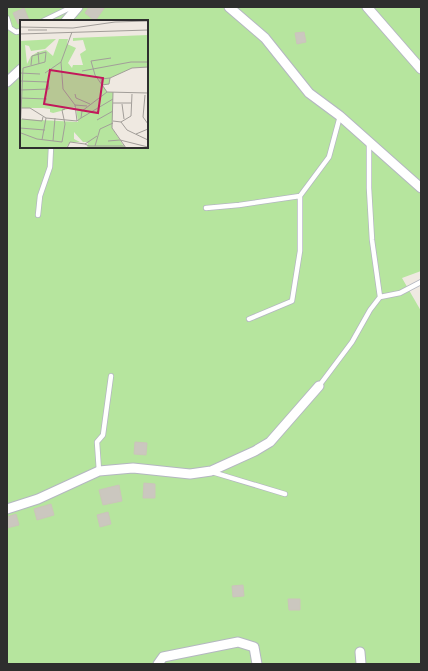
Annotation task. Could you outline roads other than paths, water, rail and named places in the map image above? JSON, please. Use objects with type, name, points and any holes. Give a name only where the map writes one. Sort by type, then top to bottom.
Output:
[{"type":"street","points":[[67,20],[78,7]]},
{"type":"street","points":[[228,7],[265,38],[309,93],[340,116],[421,188]]},
{"type":"street","points":[[367,7],[421,69]]},
{"type":"street","points":[[7,82],[20,71]]},
{"type":"street","points":[[7,509],[38,499],[99,470],[133,468],[190,474],[211,471],[255,451],[270,442],[319,386]]},
{"type":"street","points":[[158,664],[163,657],[238,642],[254,647],[257,664]]},
{"type":"street","points":[[360,652],[362,664]]},
{"type":"lane","points":[[45,20],[72,7]]},
{"type":"lane","points":[[7,18],[10,28],[16,32],[20,31]]},
{"type":"lane","points":[[249,319],[292,301],[300,251],[300,196],[329,157],[340,116]]},
{"type":"lane","points":[[369,142],[369,188],[372,240],[380,297]]},
{"type":"lane","points":[[38,215],[40,196],[50,167],[51,148]]},
{"type":"lane","points":[[206,208],[239,205],[300,196]]},
{"type":"lane","points":[[319,386],[352,342],[370,310],[380,297],[400,293],[421,282]]},
{"type":"lane","points":[[99,470],[97,442],[104,435],[111,376]]},
{"type":"lane","points":[[211,471],[285,494]]}]
